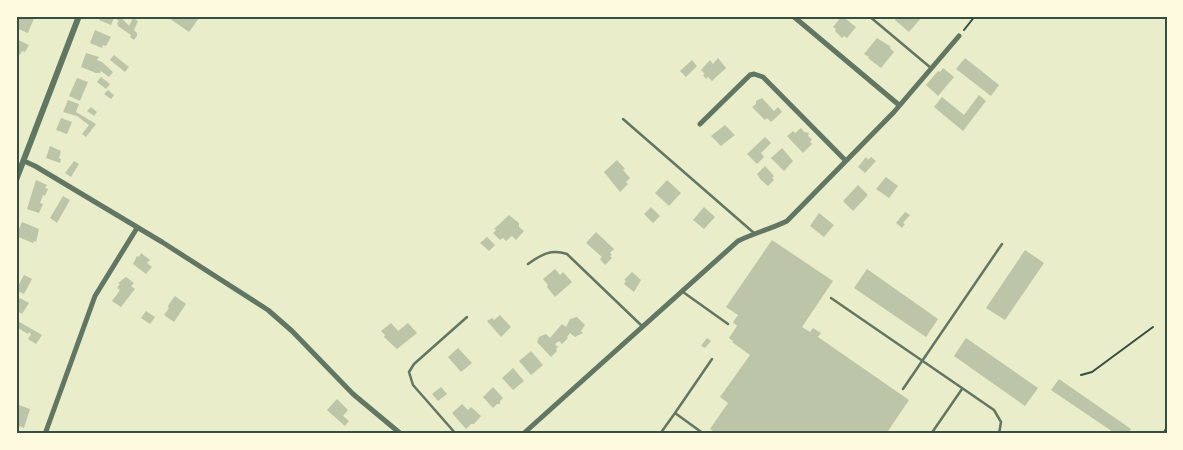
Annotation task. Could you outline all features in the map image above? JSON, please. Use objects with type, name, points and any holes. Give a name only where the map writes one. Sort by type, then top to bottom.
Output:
[{"type":"street","points":[[16,180],[79,16]]},
{"type":"street","points":[[793,16],[899,105]]},
{"type":"street","points":[[523,434],[738,241],[787,221],[899,105],[959,36]]},
{"type":"street","points":[[700,124],[750,75],[759,74],[846,161]]},
{"type":"street","points":[[24,161],[137,228],[255,301],[280,319],[353,394],[401,434]]},
{"type":"street","points":[[45,434],[95,296],[137,228]]},
{"type":"lane","points":[[869,16],[932,68]]},
{"type":"lane","points":[[623,119],[754,233]]},
{"type":"lane","points":[[903,389],[1002,244]]},
{"type":"lane","points":[[528,264],[549,252],[557,251],[567,254],[642,326]]},
{"type":"lane","points":[[682,291],[728,324]]},
{"type":"lane","points":[[831,298],[994,410],[1001,422],[999,434]]},
{"type":"lane","points":[[456,434],[413,385],[409,372],[414,364],[467,317]]},
{"type":"lane","points":[[660,434],[712,359]]},
{"type":"lane","points":[[931,434],[962,389]]},
{"type":"lane","points":[[674,413],[704,434]]},
{"type":"path","points":[[959,36],[975,16]]},
{"type":"path","points":[[1081,375],[1092,372],[1153,326]]},
{"type":"path","points":[[1163,434],[1167,427]]},
{"type":"building","points":[[16,16],[35,16],[28,33],[16,28]]},
{"type":"building","points":[[100,16],[120,16],[129,26],[133,18],[138,21],[134,30],[137,36],[134,40],[130,37],[131,35],[118,26],[117,23],[119,21],[115,18],[111,25],[99,20]]},
{"type":"building","points":[[166,16],[196,16],[199,18],[189,32]]},
{"type":"building","points":[[842,16],[856,27],[847,38],[844,36],[842,38],[833,27]]},
{"type":"building","points":[[898,16],[919,16],[921,18],[909,32],[895,20]]},
{"type":"building","points":[[95,30],[111,37],[106,46],[103,45],[102,48],[90,43]]},
{"type":"building","points":[[877,38],[891,47],[894,52],[881,68],[864,54]]},
{"type":"building","points":[[16,39],[29,45],[25,52],[22,51],[20,55],[16,53]]},
{"type":"building","points":[[86,53],[99,57],[97,60],[113,72],[109,77],[101,71],[96,73],[81,67]]},
{"type":"building","points":[[114,55],[129,67],[125,72],[110,60]]},
{"type":"building","points":[[718,58],[726,68],[712,81],[708,77],[706,79],[703,75],[705,74],[701,70],[710,60],[713,64]]},
{"type":"building","points":[[965,58],[999,85],[991,96],[956,69]]},
{"type":"building","points":[[692,60],[697,66],[686,77],[680,71]]},
{"type":"building","points":[[943,68],[954,77],[938,96],[926,85]]},
{"type":"building","points":[[101,77],[110,84],[106,89],[97,82]]},
{"type":"building","points":[[77,78],[88,82],[80,101],[69,96]]},
{"type":"building","points":[[108,90],[114,95],[111,99],[104,94]]},
{"type":"building","points":[[979,95],[986,101],[963,131],[934,107],[942,97],[964,115]]},
{"type":"building","points":[[762,98],[774,111],[778,107],[782,112],[771,122],[767,118],[765,120],[752,107],[756,104],[756,101]]},
{"type":"building","points":[[68,100],[79,104],[76,112],[96,124],[86,137],[82,134],[89,125],[77,116],[63,112]]},
{"type":"building","points":[[91,107],[97,112],[94,116],[87,111]]},
{"type":"building","points":[[61,118],[72,122],[67,134],[56,130]]},
{"type":"building","points":[[725,125],[735,135],[721,146],[711,136]]},
{"type":"building","points":[[801,128],[804,132],[809,133],[808,136],[812,139],[810,142],[812,144],[803,153],[787,136]]},
{"type":"building","points":[[765,137],[771,143],[761,153],[764,157],[757,164],[747,154]]},
{"type":"building","points":[[50,146],[61,151],[60,163],[46,158]]},
{"type":"building","points":[[782,148],[793,161],[784,171],[771,158]]},
{"type":"building","points":[[866,157],[868,160],[871,157],[876,161],[865,173],[858,167]]},
{"type":"building","points":[[617,160],[630,178],[626,182],[628,184],[620,192],[604,172]]},
{"type":"building","points":[[74,161],[79,164],[71,177],[65,173]]},
{"type":"building","points":[[765,166],[774,176],[772,178],[774,180],[768,186],[757,174]]},
{"type":"building","points":[[886,177],[898,186],[889,198],[876,189]]},
{"type":"building","points":[[36,180],[47,185],[45,188],[48,189],[40,203],[43,204],[39,213],[27,209]]},
{"type":"building","points":[[667,180],[681,193],[669,206],[655,193]]},
{"type":"building","points":[[858,185],[868,195],[853,211],[843,201]]},
{"type":"building","points":[[63,196],[70,200],[57,223],[50,218]]},
{"type":"building","points":[[651,207],[660,216],[653,223],[644,214]]},
{"type":"building","points":[[704,207],[715,217],[704,229],[693,220]]},
{"type":"building","points":[[905,212],[910,215],[903,223],[905,224],[902,228],[896,223]]},
{"type":"building","points":[[819,213],[834,225],[824,237],[810,226]]},
{"type":"building","points":[[509,215],[519,223],[519,227],[524,231],[516,240],[512,236],[506,241],[503,238],[500,240],[493,233],[496,230],[494,229]]},
{"type":"building","points":[[22,222],[39,229],[36,242],[34,241],[33,243],[16,236],[16,231],[18,231]]},
{"type":"building","points":[[596,232],[614,249],[610,253],[612,258],[605,265],[600,259],[602,257],[586,243]]},
{"type":"building","points":[[487,237],[495,245],[489,251],[480,243]]},
{"type":"building","points":[[772,240],[833,281],[802,327],[810,332],[813,328],[821,333],[818,337],[909,400],[886,434],[718,434],[710,429],[728,403],[720,397],[750,355],[729,338],[737,326],[733,322],[738,315],[726,307]]},
{"type":"building","points":[[1025,250],[1044,263],[1005,320],[986,308]]},
{"type":"building","points":[[141,253],[150,260],[147,263],[152,267],[146,274],[133,264]]},
{"type":"building","points":[[555,269],[560,275],[563,272],[572,282],[555,297],[543,279]]},
{"type":"building","points":[[867,269],[938,319],[926,337],[854,288]]},
{"type":"building","points":[[632,272],[641,280],[634,292],[624,284],[626,281],[624,280]]},
{"type":"building","points":[[24,275],[32,279],[24,294],[16,290]]},
{"type":"building","points":[[126,277],[134,283],[131,286],[135,289],[121,307],[112,301],[120,290],[117,288],[120,284],[118,283]]},
{"type":"building","points":[[175,296],[186,304],[174,322],[164,315]]},
{"type":"building","points":[[20,298],[29,303],[22,314],[16,310],[16,304]]},
{"type":"building","points":[[146,311],[155,317],[150,324],[141,318]]},
{"type":"building","points":[[500,315],[511,327],[501,337],[487,321],[492,318],[494,320]]},
{"type":"building","points":[[577,317],[585,325],[581,331],[583,333],[575,337],[570,333],[562,344],[559,341],[555,344],[558,347],[557,351],[551,357],[537,342],[539,337],[546,334],[550,338],[562,324],[566,327],[570,319]]},
{"type":"building","points":[[16,320],[42,335],[36,344],[28,339],[31,334],[29,332],[28,334],[18,328],[16,331]]},
{"type":"building","points":[[391,323],[398,331],[408,323],[417,333],[397,349],[384,337],[385,335],[381,331]]},
{"type":"building","points":[[707,338],[711,341],[705,348],[701,346]]},
{"type":"building","points":[[966,338],[1038,388],[1025,406],[954,356]]},
{"type":"building","points":[[458,348],[472,363],[461,372],[448,357]]},
{"type":"building","points":[[531,351],[543,365],[531,375],[519,361]]},
{"type":"building","points":[[513,368],[524,381],[513,390],[502,378]]},
{"type":"building","points":[[1059,379],[1131,429],[1128,434],[1116,434],[1051,390]]},
{"type":"building","points":[[441,387],[447,394],[438,401],[432,394]]},
{"type":"building","points":[[493,387],[503,398],[500,404],[493,408],[483,397]]},
{"type":"building","points":[[337,399],[348,410],[343,416],[349,421],[345,426],[327,410]]},
{"type":"building","points":[[16,404],[30,409],[24,428],[16,425]]},
{"type":"building","points":[[462,404],[468,410],[471,407],[481,416],[466,429],[452,413]]}]
